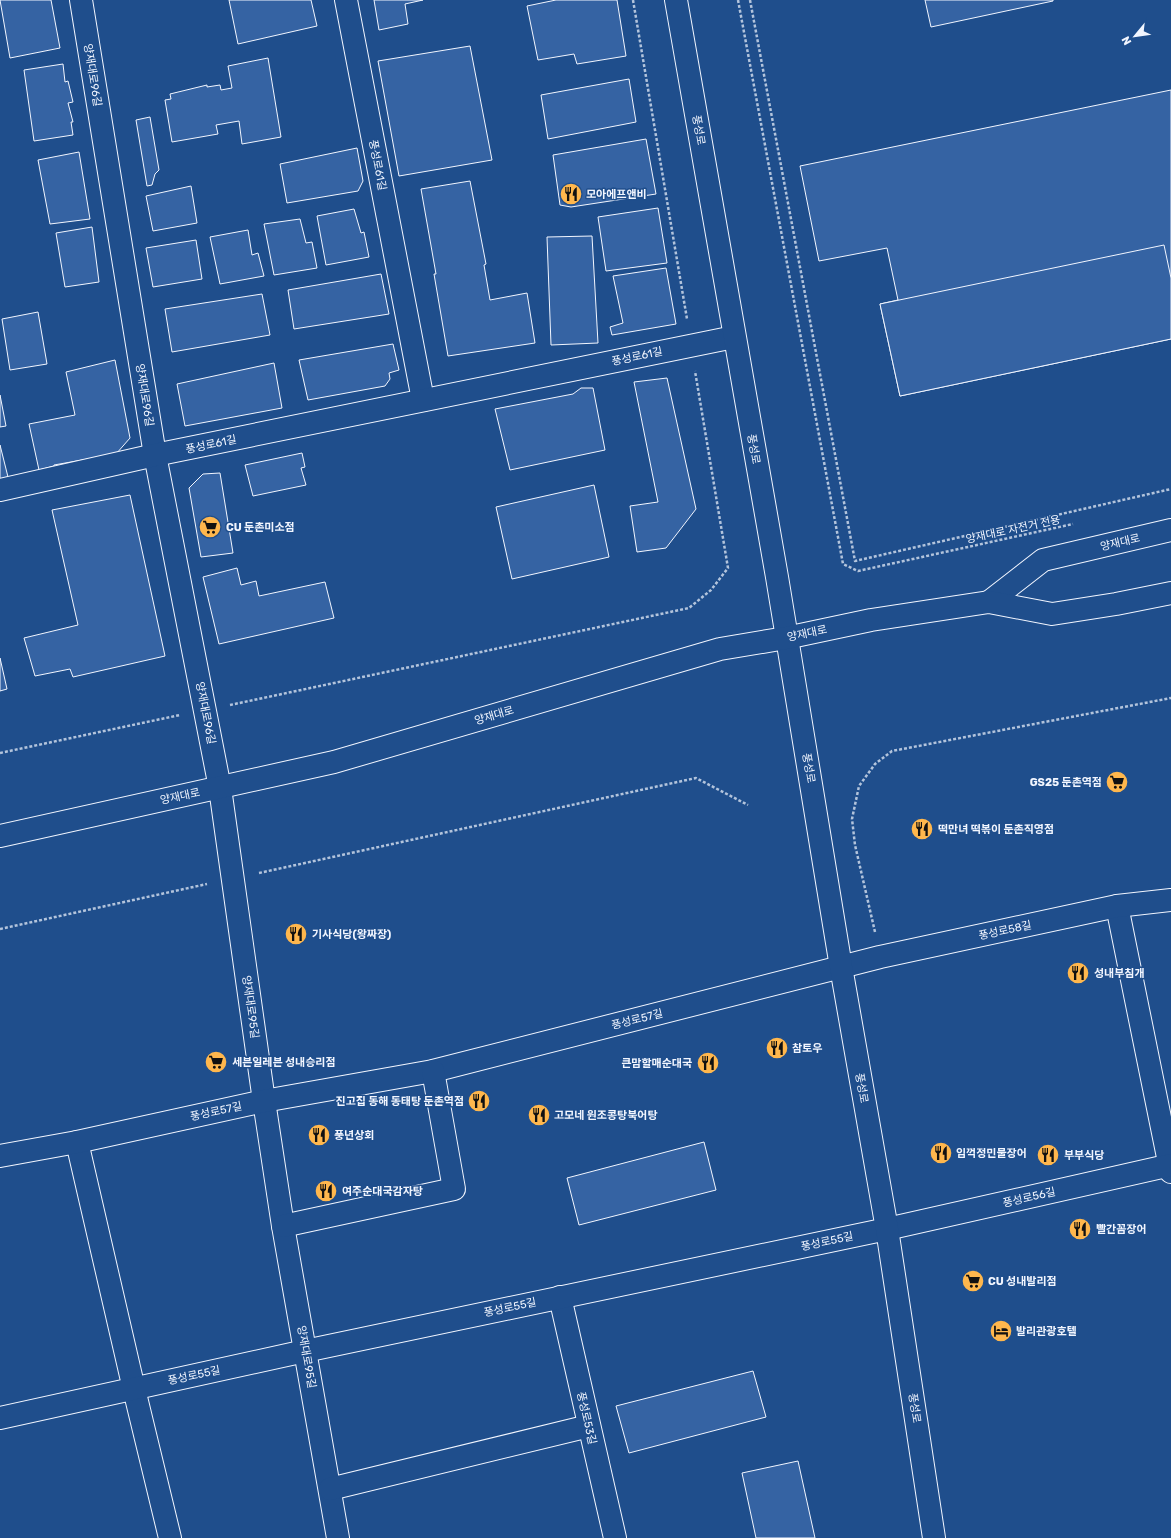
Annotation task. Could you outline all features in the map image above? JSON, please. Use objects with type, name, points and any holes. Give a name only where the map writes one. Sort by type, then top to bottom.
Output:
[{"type":"street","name":"양재대로96길","points":[[81,0],[155,455],[220,788]]},
{"type":"street","name":"풍성로61길","points":[[346,0],[423,400]]},
{"type":"street","name":"풍성로","points":[[676,0],[777,577],[841,967],[887,1229],[934,1538]]},
{"type":"street","name":"풍성로61길","points":[[0,490],[155,455],[734,336]]},
{"type":"street","name":"양재대로","points":[[989,602],[1043,560],[1171,530]]},
{"type":"street","name":"양재대로","points":[[0,836],[334,762],[720,649],[786,638],[871,620],[989,602],[1052,614],[1116,604],[1171,593]]},
{"type":"street","name":"양재대로95길","points":[[220,788],[283,1226],[338,1538]]},
{"type":"street","name":"풍성로58길","points":[[841,967],[880,957],[1117,906],[1171,900]]},
{"type":"street","name":"풍성로56길","points":[[887,1229],[1171,1168],[1117,906]]},
{"type":"street","name":"풍성로57길","points":[[0,1156],[77,1142],[264,1101],[433,1071],[841,967]]},
{"type":"street","points":[[283,1226],[454,1189],[433,1071]]},
{"type":"street","points":[[77,1142],[170,1538]]},
{"type":"street","name":"풍성로55길","points":[[0,1418],[305,1351],[887,1229]]},
{"type":"street","name":"풍성로53길","points":[[560,1297],[615,1538]]},
{"type":"street","points":[[330,1489],[589,1426]]},
{"type":"path","points":[[0,753],[689,608],[711,590],[728,568],[633,0]]},
{"type":"path","name":"양재대로 자전거 전용","points":[[738,0],[843,564],[858,571],[1079,522]]},
{"type":"path","points":[[750,0],[855,561],[1171,489]]},
{"type":"path","points":[[880,957],[855,845],[852,819],[859,786],[875,764],[892,751],[1171,698]]},
{"type":"path","points":[[0,929],[696,778],[748,805]]},
{"type":"building","points":[[0,0],[51,0],[60,48],[10,58]]},
{"type":"building","points":[[229,0],[311,0],[317,26],[238,44]]},
{"type":"building","points":[[374,0],[423,0],[405,4],[408,24],[379,30]]},
{"type":"building","points":[[556,0],[617,0],[626,56],[577,64],[574,54],[538,60],[527,6]]},
{"type":"building","points":[[925,0],[1053,0],[1053,1],[931,27]]},
{"type":"building","points":[[470,46],[492,160],[399,176],[378,61]]},
{"type":"building","points":[[268,58],[281,137],[242,144],[239,121],[216,125],[218,134],[172,142],[165,100],[171,99],[170,94],[207,85],[207,87],[220,85],[221,90],[232,88],[228,66]]},
{"type":"building","points":[[63,64],[65,82],[68,81],[73,102],[68,103],[73,122],[71,122],[73,135],[34,141],[24,70]]},
{"type":"building","points":[[629,79],[636,122],[548,139],[541,95]]},
{"type":"building","points":[[1171,90],[1171,339],[900,396],[880,304],[898,300],[887,248],[819,261],[800,166]]},
{"type":"building","points":[[150,117],[159,170],[155,174],[152,185],[147,186],[136,120]]},
{"type":"building","points":[[646,139],[656,194],[571,207],[560,205],[553,155]]},
{"type":"building","points":[[357,148],[363,181],[358,191],[287,203],[280,164]]},
{"type":"building","points":[[79,152],[90,219],[50,224],[38,160]]},
{"type":"building","points":[[470,181],[486,264],[484,265],[490,300],[527,293],[535,343],[448,356],[434,274],[436,274],[421,189]]},
{"type":"building","points":[[191,186],[197,223],[153,231],[146,196]]},
{"type":"building","points":[[658,208],[667,263],[606,271],[598,217]]},
{"type":"building","points":[[354,209],[361,233],[364,232],[369,257],[326,265],[317,216]]},
{"type":"building","points":[[300,219],[306,243],[312,242],[317,268],[274,275],[264,224]]},
{"type":"building","points":[[92,227],[99,282],[65,287],[56,233]]},
{"type":"building","points":[[248,230],[252,255],[258,253],[264,276],[220,284],[210,237]]},
{"type":"building","points":[[592,236],[598,343],[551,345],[547,237]]},
{"type":"building","points":[[196,240],[202,279],[153,287],[146,248]]},
{"type":"building","points":[[1164,245],[1171,278],[1171,339],[900,396],[880,304]]},
{"type":"building","points":[[666,268],[676,324],[612,335],[610,327],[623,323],[613,276]]},
{"type":"building","points":[[381,274],[389,314],[294,329],[288,290]]},
{"type":"building","points":[[262,294],[270,335],[172,352],[165,309]]},
{"type":"building","points":[[38,312],[47,364],[10,370],[2,319]]},
{"type":"building","points":[[393,344],[399,370],[389,373],[390,379],[385,386],[308,400],[299,360]]},
{"type":"building","points":[[115,360],[130,438],[116,454],[54,465],[39,470],[29,424],[75,415],[66,372]]},
{"type":"building","points":[[274,363],[282,408],[185,426],[177,384]]},
{"type":"building","points":[[667,378],[696,509],[666,548],[637,552],[630,506],[658,502],[634,382]]},
{"type":"building","points":[[581,388],[593,388],[605,450],[510,470],[495,409],[573,394]]},
{"type":"building","points":[[0,395],[6,426],[0,427]]},
{"type":"building","points":[[0,445],[8,477],[0,479]]},
{"type":"building","points":[[302,453],[305,467],[301,468],[306,485],[253,496],[245,465]]},
{"type":"building","points":[[220,473],[233,553],[201,557],[189,488],[203,474]]},
{"type":"building","points":[[594,485],[609,557],[512,579],[496,507]]},
{"type":"building","points":[[130,495],[165,656],[73,677],[70,669],[35,676],[24,638],[78,625],[52,510]]},
{"type":"building","points":[[237,568],[241,585],[256,581],[259,596],[325,582],[334,618],[219,644],[203,577]]},
{"type":"building","points":[[0,658],[7,689],[0,691]]},
{"type":"building","points":[[704,1142],[716,1190],[579,1225],[567,1178]]},
{"type":"building","points":[[753,1371],[766,1417],[629,1453],[616,1406]]},
{"type":"building","points":[[798,1461],[815,1538],[756,1538],[742,1473]]},
{"type":"place","name":"모아에프앤비","points":[[571,194]]},
{"type":"place","name":"CU 둔촌미소점","points":[[210,527]]},
{"type":"place","name":"GS25 둔촌역점","points":[[1117,782]]},
{"type":"place","name":"떡만녀 떡볶이 둔촌직영점","points":[[922,829]]},
{"type":"place","name":"기사식당(왕짜장)","points":[[296,934]]},
{"type":"place","name":"성내부침개","points":[[1078,973]]},
{"type":"place","name":"참토우","points":[[777,1048]]},
{"type":"place","name":"세븐일레븐 성내승리점","points":[[216,1062]]},
{"type":"place","name":"큰맘할매순대국","points":[[708,1063]]},
{"type":"place","name":"진고집 동해 동태탕 둔촌역점","points":[[479,1101]]},
{"type":"place","name":"고모네 원조콩탕북어탕","points":[[539,1115]]},
{"type":"place","name":"풍년상회","points":[[319,1135]]},
{"type":"place","name":"임꺽정민물장어","points":[[941,1153]]},
{"type":"place","name":"부부식당","points":[[1048,1155]]},
{"type":"place","name":"여주순대국감자탕","points":[[326,1191]]},
{"type":"place","name":"빨간꼼장어","points":[[1080,1229]]},
{"type":"place","name":"CU 성내발리점","points":[[973,1281]]},
{"type":"place","name":"발리관광호텔","points":[[1001,1331]]}]
